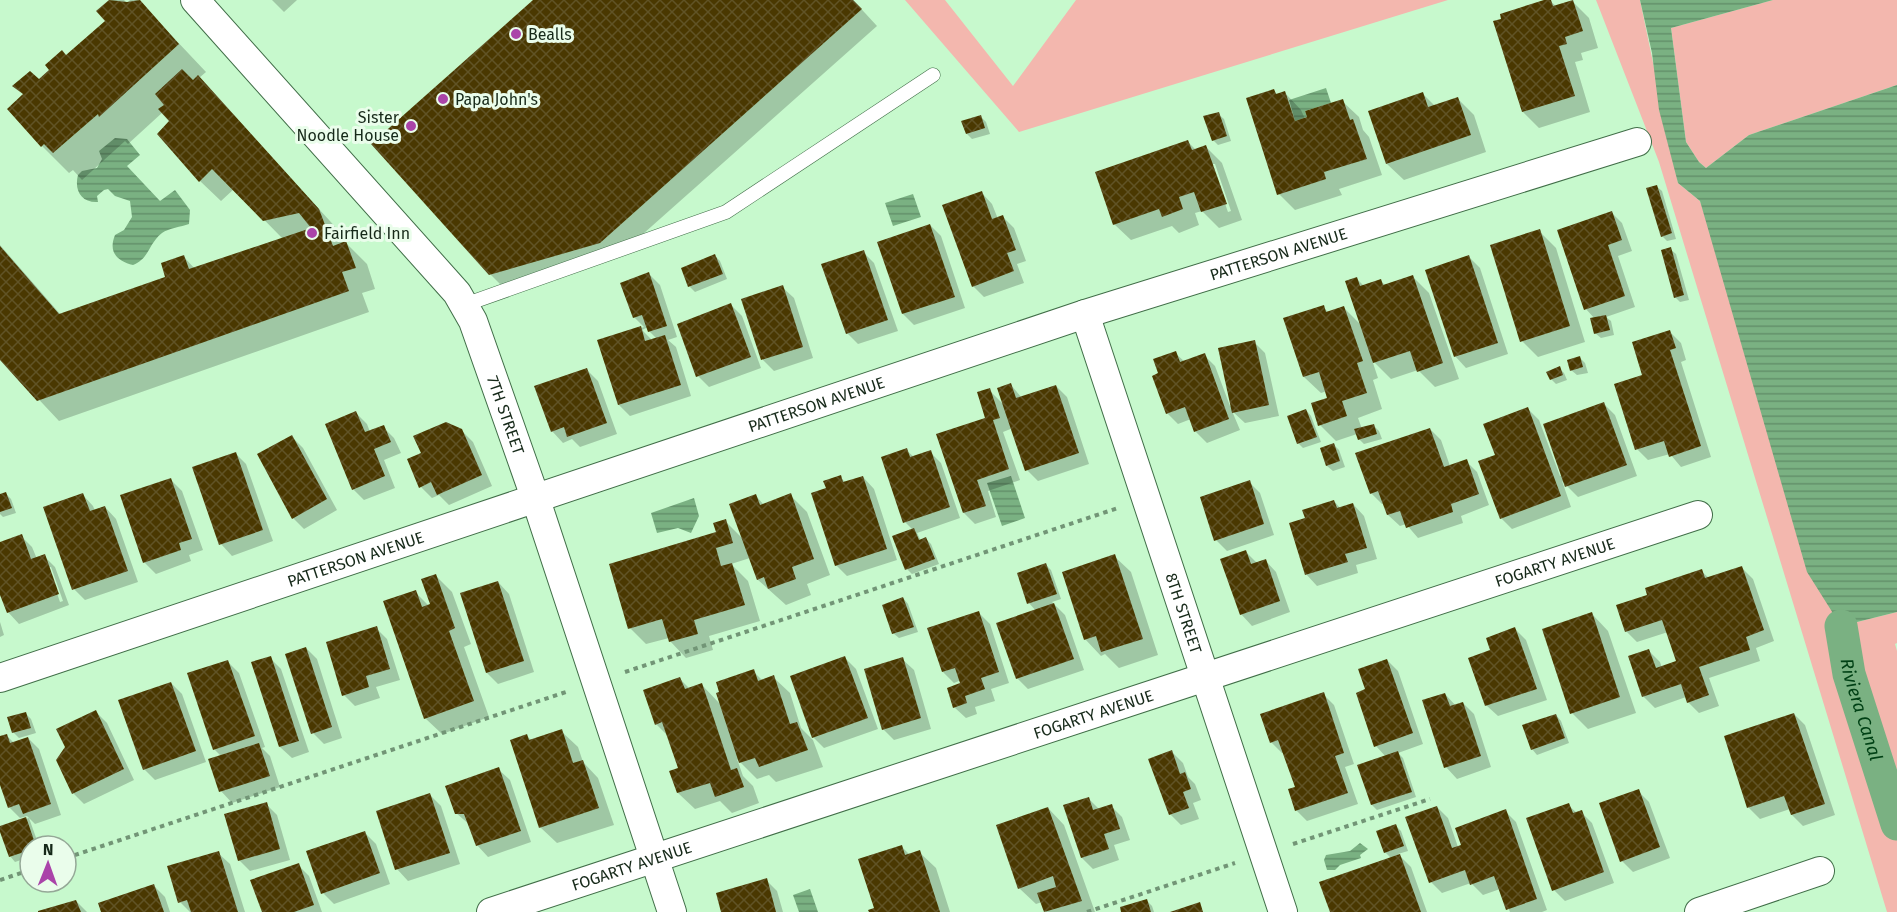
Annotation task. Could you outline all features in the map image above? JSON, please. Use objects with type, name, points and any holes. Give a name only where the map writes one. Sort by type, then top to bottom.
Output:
[{"type":"street","name":"7TH STREET","points":[[195,0],[457,293],[473,321],[536,500],[672,912]]},
{"type":"street","name":"PATTERSON AVENUE","points":[[0,678],[1085,314],[1637,142]]},
{"type":"street","name":"8TH STREET","points":[[1085,314],[1283,912]]},
{"type":"street","name":"FOGARTY AVENUE","points":[[491,912],[1698,515]]},
{"type":"street","points":[[1699,912],[1820,871]]},
{"type":"lane","points":[[464,305],[726,212],[933,75]]},
{"type":"path","points":[[0,880],[18,874]]},
{"type":"shaded area","points":[[905,0],[945,0],[1013,86],[1076,0],[1448,0],[1019,132]]},
{"type":"shaded area","points":[[1596,0],[1640,0],[1678,183],[1700,201],[1841,626],[1897,612],[1897,643],[1895,644],[1897,651],[1897,912],[1887,912],[1659,162]]},
{"type":"shaded area","points":[[1640,0],[1773,0],[1671,28],[1686,142],[1699,162],[1706,168],[1749,135],[1897,85],[1897,612],[1841,626],[1807,572],[1700,201],[1678,183],[1659,110],[1652,53]]},
{"type":"shaded area","points":[[1773,0],[1897,0],[1897,85],[1749,135],[1706,168],[1699,162],[1686,142],[1671,28]]},
{"type":"shaded area","points":[[1326,88],[1331,103],[1305,111],[1307,117],[1295,121],[1289,100]]},
{"type":"shaded area","points":[[115,138],[127,139],[140,155],[127,166],[160,201],[175,190],[190,210],[189,224],[162,233],[143,259],[133,265],[122,261],[113,251],[115,235],[124,230],[132,217],[130,201],[115,196],[108,189],[97,196],[98,202],[92,202],[83,198],[77,186],[78,175],[82,171],[97,168],[102,159],[99,151]]},
{"type":"shaded area","points":[[913,194],[921,217],[893,226],[885,203]]},
{"type":"shaded area","points":[[1011,476],[1025,518],[1002,526],[987,483]]},
{"type":"shaded area","points":[[694,498],[699,516],[691,533],[678,528],[657,533],[651,513]]},
{"type":"shaded area","points":[[1360,843],[1368,849],[1360,855],[1361,858],[1340,865],[1335,870],[1327,870],[1324,860],[1326,855],[1350,851]]},
{"type":"shaded area","points":[[810,889],[818,912],[799,912],[793,895]]},
{"type":"building","points":[[109,0],[127,2],[140,0],[179,44],[99,117],[98,114],[53,153],[44,144],[41,147],[7,109],[23,94],[12,86],[30,71],[39,79],[49,70],[45,65],[62,50],[66,55],[105,21],[96,11]]},
{"type":"building","points":[[533,0],[853,0],[862,9],[600,243],[489,275],[371,144]]},
{"type":"building","points":[[1544,0],[1551,0],[1553,6],[1573,0],[1583,31],[1565,37],[1567,44],[1559,46],[1575,96],[1522,112],[1493,21],[1501,19],[1500,14]]},
{"type":"building","name":"Fairfield Inn","points":[[182,69],[193,80],[198,75],[319,209],[333,246],[346,241],[356,268],[342,272],[349,291],[37,401],[0,360],[0,246],[59,314],[165,277],[161,263],[184,255],[189,269],[311,228],[299,213],[263,221],[212,169],[199,182],[157,134],[169,121],[158,109],[164,105],[155,94]]},
{"type":"building","points":[[1274,89],[1276,94],[1285,91],[1295,121],[1307,117],[1305,111],[1343,99],[1350,120],[1353,119],[1367,159],[1324,172],[1326,179],[1277,195],[1246,98]]},
{"type":"building","points":[[1423,92],[1428,107],[1458,97],[1471,135],[1386,164],[1368,111]]},
{"type":"building","points":[[1219,112],[1227,136],[1212,141],[1203,116]]},
{"type":"building","points":[[981,115],[985,128],[966,134],[961,121]]},
{"type":"building","points":[[1188,140],[1192,150],[1206,145],[1227,204],[1201,212],[1194,192],[1179,197],[1183,209],[1162,217],[1159,209],[1113,225],[1095,172]]},
{"type":"building","points":[[1657,185],[1672,233],[1661,237],[1646,188]]},
{"type":"building","points":[[982,191],[992,219],[1003,215],[1016,250],[1007,253],[1014,271],[972,287],[942,205]]},
{"type":"building","points":[[1612,211],[1622,240],[1608,245],[1625,296],[1584,310],[1557,230]]},
{"type":"building","points":[[930,224],[955,297],[902,314],[877,242]]},
{"type":"building","points":[[1540,229],[1570,326],[1520,342],[1490,245]]},
{"type":"building","points":[[1671,247],[1684,295],[1674,298],[1661,250]]},
{"type":"building","points":[[864,250],[888,320],[846,334],[821,264]]},
{"type":"building","points":[[715,254],[723,274],[688,287],[681,268]]},
{"type":"building","points":[[1469,255],[1498,343],[1454,357],[1425,270]]},
{"type":"building","points":[[649,272],[667,326],[648,332],[642,315],[633,318],[620,283]]},
{"type":"building","points":[[1413,275],[1443,363],[1417,372],[1410,351],[1373,363],[1345,281],[1357,277],[1360,286],[1381,279],[1383,285]]},
{"type":"building","points":[[783,285],[803,347],[761,360],[741,299]]},
{"type":"building","points":[[731,303],[751,357],[696,377],[677,324]]},
{"type":"building","points":[[1324,305],[1326,312],[1344,306],[1363,361],[1357,363],[1367,393],[1342,401],[1347,416],[1318,426],[1311,403],[1327,398],[1319,372],[1303,377],[1283,318]]},
{"type":"building","points":[[1606,315],[1610,330],[1594,334],[1590,318]]},
{"type":"building","points":[[641,326],[645,341],[665,335],[681,385],[618,405],[597,340]]},
{"type":"building","points":[[1670,330],[1676,348],[1670,350],[1701,446],[1669,457],[1664,441],[1635,450],[1614,384],[1642,375],[1632,342]]},
{"type":"building","points":[[1255,340],[1269,405],[1232,413],[1218,348]]},
{"type":"building","points":[[1176,351],[1180,362],[1205,353],[1229,419],[1194,432],[1185,407],[1166,414],[1152,376],[1158,373],[1153,359]]},
{"type":"building","points":[[1580,356],[1583,367],[1570,371],[1567,360]]},
{"type":"building","points":[[1560,366],[1563,375],[1550,380],[1546,372]]},
{"type":"building","points":[[587,368],[607,423],[567,437],[564,427],[551,432],[534,386]]},
{"type":"building","points":[[1011,383],[1016,398],[1056,385],[1079,453],[1025,471],[997,388]]},
{"type":"building","points":[[990,388],[1000,418],[993,420],[1009,469],[977,480],[986,506],[963,513],[936,434],[985,418],[977,392]]},
{"type":"building","points":[[1604,402],[1627,465],[1565,487],[1543,424]]},
{"type":"building","points":[[1528,407],[1561,496],[1500,519],[1478,461],[1495,455],[1483,424]]},
{"type":"building","points":[[1306,409],[1317,437],[1297,444],[1287,416]]},
{"type":"building","points":[[356,411],[365,432],[384,425],[391,442],[374,449],[385,476],[352,490],[325,424]]},
{"type":"building","points":[[446,422],[462,429],[482,475],[437,495],[431,482],[419,488],[407,459],[421,453],[413,436]]},
{"type":"building","points":[[1374,424],[1377,434],[1358,440],[1354,429]]},
{"type":"building","points":[[1430,428],[1444,467],[1467,459],[1479,494],[1451,504],[1453,512],[1406,528],[1400,511],[1387,515],[1378,491],[1370,494],[1355,453]]},
{"type":"building","points":[[292,435],[327,499],[292,519],[257,454]]},
{"type":"building","points":[[1334,443],[1340,461],[1326,466],[1320,448]]},
{"type":"building","points":[[907,448],[910,457],[931,450],[950,507],[903,523],[881,457]]},
{"type":"building","points":[[236,452],[263,530],[219,545],[192,467]]},
{"type":"building","points":[[841,475],[843,482],[863,476],[887,549],[835,566],[811,493],[826,488],[823,481]]},
{"type":"building","points":[[171,478],[192,539],[179,543],[181,550],[143,563],[120,495]]},
{"type":"building","points":[[1250,480],[1264,524],[1214,541],[1200,497]]},
{"type":"building","points":[[6,492],[12,508],[0,512],[0,494]]},
{"type":"building","points":[[83,493],[90,511],[105,506],[128,571],[72,590],[43,507]]},
{"type":"building","points":[[791,493],[814,559],[792,567],[796,579],[768,589],[764,577],[757,580],[729,504],[756,494],[760,505]]},
{"type":"building","points":[[1334,500],[1337,508],[1353,503],[1367,548],[1345,554],[1348,562],[1305,575],[1289,523],[1305,518],[1302,510]]},
{"type":"building","points":[[726,519],[733,543],[716,548],[721,566],[732,563],[745,605],[694,620],[698,634],[669,642],[662,619],[628,629],[609,564],[716,532],[713,523]]},
{"type":"building","points":[[914,528],[919,540],[926,537],[935,559],[905,570],[892,536]]},
{"type":"building","points":[[22,534],[31,559],[45,554],[59,594],[7,613],[0,595],[0,542]]},
{"type":"building","points":[[1246,550],[1251,564],[1266,559],[1280,601],[1240,615],[1220,559]]},
{"type":"building","points":[[1115,554],[1143,639],[1101,652],[1096,636],[1084,640],[1062,572]]},
{"type":"building","points":[[1046,563],[1057,594],[1027,604],[1017,573]]},
{"type":"building","points":[[1742,566],[1764,630],[1746,637],[1750,650],[1699,667],[1709,695],[1687,703],[1681,684],[1642,697],[1628,656],[1649,649],[1656,668],[1676,661],[1662,620],[1625,632],[1616,605],[1647,595],[1645,588],[1702,569],[1705,578]]},
{"type":"building","points":[[436,574],[455,628],[449,631],[474,701],[424,719],[383,601],[416,590],[422,607],[430,604],[421,579]]},
{"type":"building","points":[[498,581],[524,661],[486,673],[460,593]]},
{"type":"building","points":[[903,597],[914,627],[892,634],[882,605]]},
{"type":"building","points":[[1054,603],[1074,659],[1016,679],[996,623]]},
{"type":"building","points":[[979,611],[999,672],[981,678],[985,689],[965,696],[967,703],[953,708],[947,688],[960,683],[955,668],[942,672],[927,628]]},
{"type":"building","points":[[1592,612],[1620,697],[1570,714],[1542,629]]},
{"type":"building","points":[[377,626],[390,669],[366,676],[369,687],[342,696],[326,642]]},
{"type":"building","points":[[1515,627],[1537,689],[1485,706],[1468,658],[1490,650],[1486,638]]},
{"type":"building","points":[[306,647],[332,727],[311,734],[285,654]]},
{"type":"building","points":[[271,656],[299,741],[279,747],[251,662]]},
{"type":"building","points":[[845,656],[868,718],[812,738],[790,676]]},
{"type":"building","points":[[903,657],[921,718],[882,730],[864,669]]},
{"type":"building","points":[[1387,659],[1413,733],[1374,747],[1356,693],[1365,689],[1358,669]]},
{"type":"building","points":[[228,660],[255,736],[213,750],[187,673]]},
{"type":"building","points":[[754,669],[758,681],[774,675],[790,724],[797,722],[808,750],[759,767],[755,758],[739,763],[716,693],[719,692],[716,682]]},
{"type":"building","points":[[680,677],[685,689],[702,683],[731,770],[737,768],[744,787],[715,797],[710,783],[677,793],[669,771],[678,768],[662,722],[655,725],[643,690]]},
{"type":"building","points":[[171,682],[196,751],[143,770],[118,700]]},
{"type":"building","points":[[1324,692],[1344,753],[1335,756],[1348,793],[1295,811],[1288,789],[1295,787],[1278,740],[1270,743],[1260,714]]},
{"type":"building","points":[[1445,693],[1450,706],[1463,702],[1481,756],[1444,768],[1422,700]]},
{"type":"building","points":[[96,710],[124,769],[72,794],[56,760],[65,747],[56,729]]},
{"type":"building","points":[[26,712],[31,728],[12,733],[7,717]]},
{"type":"building","points":[[1794,713],[1825,804],[1791,815],[1784,796],[1747,808],[1724,736]]},
{"type":"building","points":[[1556,714],[1565,738],[1531,750],[1522,725]]},
{"type":"building","points":[[562,729],[573,763],[583,760],[599,808],[539,828],[510,740],[527,734],[529,740]]},
{"type":"building","points":[[7,734],[10,743],[28,737],[51,804],[23,814],[19,804],[8,808],[0,785],[0,736]]},
{"type":"building","points":[[259,743],[270,776],[219,792],[208,759]]},
{"type":"building","points":[[1172,750],[1180,774],[1185,772],[1191,789],[1183,792],[1189,808],[1169,815],[1148,759]]},
{"type":"building","points":[[1398,751],[1412,792],[1371,805],[1357,765]]},
{"type":"building","points":[[499,767],[521,831],[476,846],[464,814],[455,814],[445,786]]},
{"type":"building","points":[[1639,789],[1660,847],[1620,862],[1599,803]]},
{"type":"building","points":[[430,793],[450,853],[395,870],[376,811]]},
{"type":"building","points":[[1089,797],[1093,810],[1112,804],[1120,829],[1104,834],[1109,849],[1081,858],[1063,805]]},
{"type":"building","points":[[267,802],[280,849],[238,861],[224,814]]},
{"type":"building","points":[[1569,803],[1573,813],[1582,810],[1604,872],[1552,891],[1526,818]]},
{"type":"building","points":[[1437,806],[1452,848],[1461,845],[1455,828],[1506,809],[1537,899],[1506,910],[1494,876],[1470,885],[1465,870],[1429,883],[1405,817]]},
{"type":"building","points":[[1048,807],[1082,901],[1044,912],[1037,893],[1056,887],[1053,876],[1018,889],[996,825]]},
{"type":"building","points":[[26,817],[32,834],[18,834],[18,854],[9,857],[0,826]]},
{"type":"building","points":[[1396,824],[1404,846],[1384,853],[1376,831]]},
{"type":"building","points":[[365,831],[380,873],[321,894],[306,851]]},
{"type":"building","points":[[902,845],[905,855],[920,850],[940,912],[869,912],[868,910],[874,908],[858,859]]},
{"type":"building","points":[[219,851],[238,912],[191,912],[187,900],[178,903],[167,866]]},
{"type":"building","points":[[1400,854],[1421,912],[1330,912],[1319,882]]},
{"type":"building","points":[[299,863],[314,905],[294,912],[262,912],[250,880]]},
{"type":"building","points":[[767,878],[776,912],[721,912],[716,893]]},
{"type":"building","points":[[154,884],[164,912],[101,912],[98,903]]},
{"type":"building","points":[[1147,899],[1151,912],[1121,912],[1120,907]]},
{"type":"building","points":[[76,900],[81,912],[38,912],[38,911]]},
{"type":"building","points":[[1200,902],[1203,912],[1170,912]]},
{"type":"waterway","name":"Riviera Canal","points":[[1841,626],[1849,674],[1897,824]]},
{"type":"place","name":"Bealls","points":[[516,34]]},
{"type":"place","name":"Papa John's","points":[[443,99]]},
{"type":"place","name":"Sister Noodle House","points":[[411,126]]},
{"type":"place","name":"Fairfield Inn","points":[[312,233]]}]
